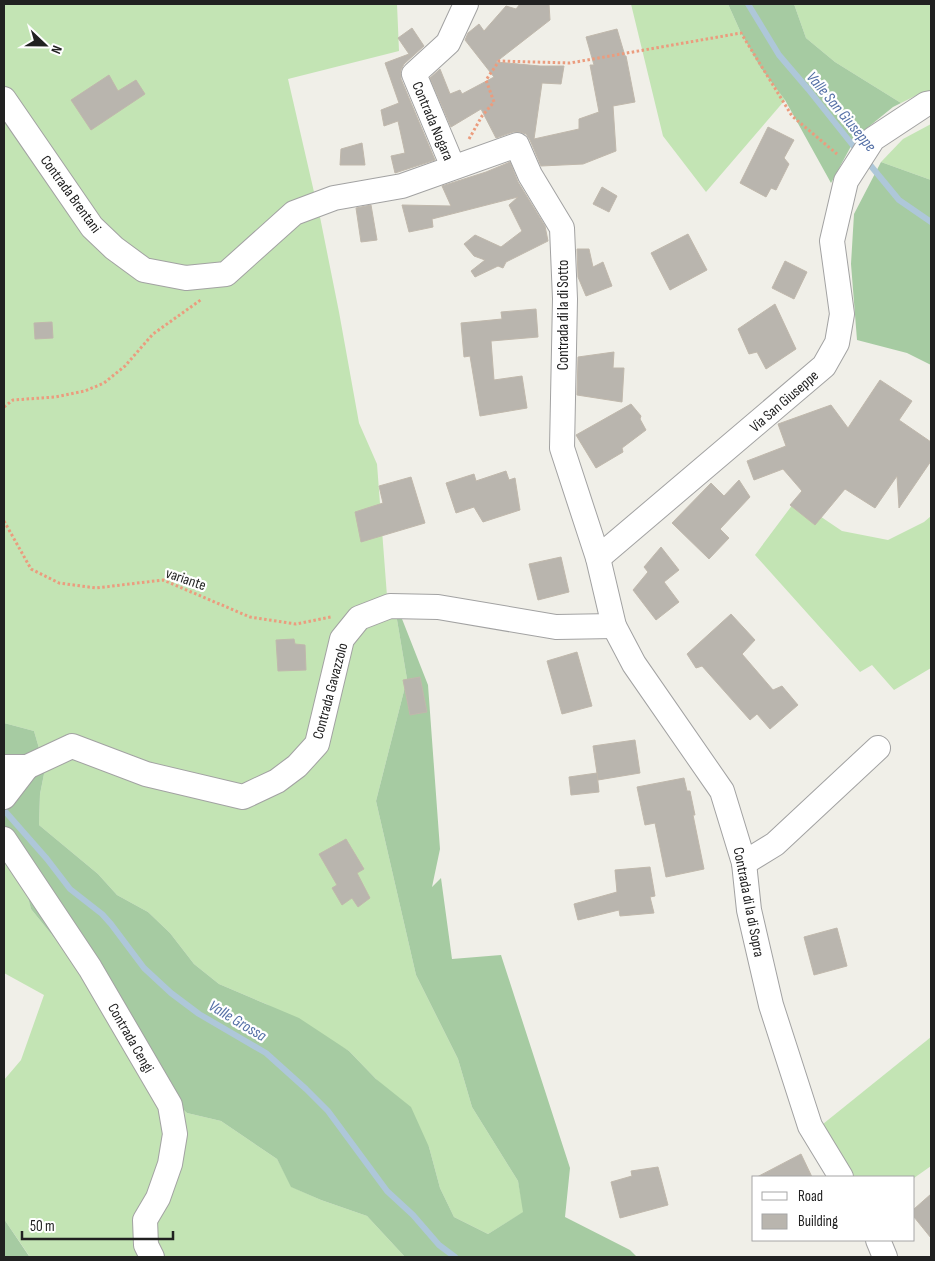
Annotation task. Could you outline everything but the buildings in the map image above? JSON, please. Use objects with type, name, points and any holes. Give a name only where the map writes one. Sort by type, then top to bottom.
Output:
[{"type":"street","name":"Contrada Nogara","points":[[453,167],[414,74],[448,43],[466,4]]},
{"type":"street","name":"Contrada Brentani","points":[[4,99],[92,226],[114,248],[144,270],[186,278],[226,274]]},
{"type":"street","name":"Via San Giuseppe","points":[[598,558],[824,366],[837,343],[842,314],[832,241],[846,181],[853,167],[873,139],[926,104],[931,103]]},
{"type":"street","name":"Contrada di la di Sotto","points":[[453,167],[517,145],[530,174],[562,228],[565,299],[562,448],[598,558]]},
{"type":"street","points":[[226,274],[294,213],[334,198],[402,186],[453,167]]},
{"type":"street","name":"Contrada di la di Sopra","points":[[598,558],[614,626],[634,664],[722,792],[744,862],[749,910],[771,1005],[810,1126],[840,1176]]},
{"type":"street","points":[[358,618],[390,606],[438,607],[556,627],[614,626]]},
{"type":"street","name":"Contrada Gavazzolo","points":[[15,768],[72,746],[146,774],[242,797],[277,781],[297,766],[317,744],[342,639],[358,618]]},
{"type":"street","points":[[744,862],[775,844],[878,748]]},
{"type":"street","points":[[4,797],[15,768]]},
{"type":"street","name":"Contrada Cengi","points":[[4,839],[90,968],[170,1105],[175,1134],[170,1164],[158,1198],[145,1220],[146,1245],[152,1257]]},
{"type":"street","points":[[878,1241],[885,1257]]},
{"type":"path","points":[[453,167],[482,116],[494,102],[486,80],[499,61],[570,63],[741,33],[792,116],[853,167]]},
{"type":"path","points":[[4,407],[13,400],[55,397],[85,390],[104,383],[125,366],[153,334],[207,296],[222,282],[226,274]]},
{"type":"path","name":"variante","points":[[4,521],[31,569],[59,583],[96,588],[163,580],[250,616],[296,624],[337,616],[358,618]]},
{"type":"green space","points":[[4,4],[397,4],[399,51],[288,79],[314,192],[317,191],[316,197],[359,423],[377,464],[387,596],[393,596],[407,679],[376,801],[416,975],[458,1059],[472,1107],[518,1181],[524,1212],[488,1234],[454,1217],[440,1188],[429,1147],[376,1079],[349,1051],[266,1004],[219,984],[194,964],[170,933],[148,912],[117,895],[98,874],[39,825],[40,794],[45,769],[34,731],[4,723]]},
{"type":"green space","points":[[631,4],[728,4],[741,33],[760,67],[785,100],[706,192],[663,136]]},
{"type":"green space","points":[[728,4],[794,4],[806,38],[835,62],[901,103],[893,107],[856,137],[831,183],[785,100],[760,67],[741,33]]},
{"type":"green space","points":[[794,4],[931,4],[931,91],[901,103],[835,62],[806,38]]},
{"type":"green space","points":[[931,124],[931,180],[881,162],[903,139]]},
{"type":"green space","points":[[881,162],[931,180],[931,365],[907,353],[857,340],[851,264],[854,214]]},
{"type":"green space","points":[[796,500],[842,531],[888,540],[924,522],[931,516],[931,668],[894,690],[872,665],[860,672],[755,555]]},
{"type":"green space","points":[[393,596],[428,685],[440,849],[432,887],[441,878],[452,959],[501,955],[570,1168],[565,1217],[630,1250],[637,1257],[405,1257],[367,1216],[291,1187],[277,1159],[221,1121],[187,1113],[146,1071],[111,1008],[31,909],[17,855],[4,845],[4,723],[34,731],[45,769],[40,794],[39,825],[98,874],[117,895],[148,912],[170,933],[194,964],[219,984],[299,1018],[349,1051],[376,1079],[411,1107],[429,1147],[440,1188],[454,1217],[488,1234],[523,1212],[518,1181],[472,1107],[458,1059],[416,975],[376,801],[407,679]]},
{"type":"green space","points":[[4,845],[17,855],[31,909],[111,1008],[187,1113],[221,1121],[277,1159],[292,1187],[321,1200],[367,1216],[405,1257],[30,1257],[4,1219],[4,1080],[21,1060],[44,995],[4,973]]},
{"type":"green space","points":[[931,1037],[931,1166],[915,1177],[853,1176],[823,1124]]},
{"type":"green space","points":[[4,1219],[29,1256],[30,1257],[4,1257]]},
{"type":"waterway","name":"Valle San Giuseppe","points":[[748,4],[779,55],[859,153]]},
{"type":"waterway","name":"Valle San Giuseppe","points":[[866,160],[899,200],[931,222]]},
{"type":"waterway","name":"Valle Grossa","points":[[4,810],[47,859],[70,889],[102,914],[144,968],[171,993],[199,1014],[266,1053],[306,1089],[328,1111],[387,1191],[413,1215],[439,1245],[455,1257]]}]
